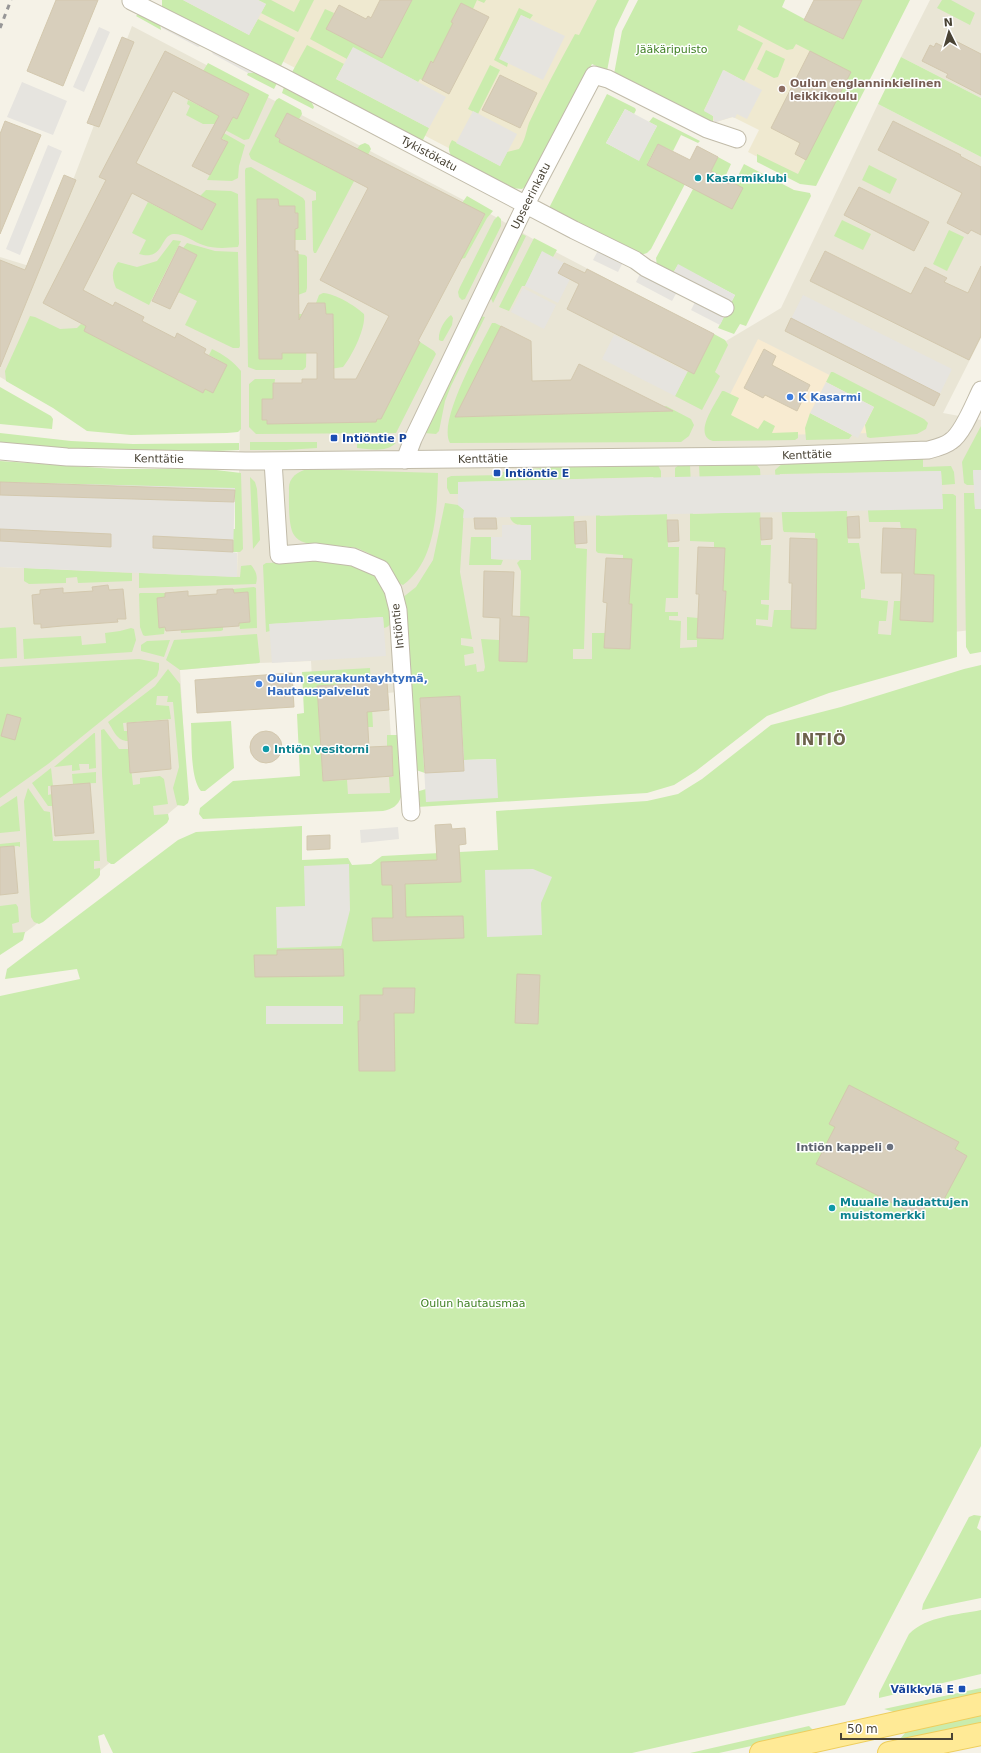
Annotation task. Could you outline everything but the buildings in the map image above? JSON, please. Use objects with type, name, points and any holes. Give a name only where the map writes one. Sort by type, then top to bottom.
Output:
[{"type":"main road","points":[[761,1753],[981,1704]]},
{"type":"main road","points":[[889,1753],[981,1734]]},
{"type":"street","name":"Tykistökatu","points":[[131,1],[290,81],[725,308]]},
{"type":"street","name":"Upseerinkatu","points":[[405,460],[416,432],[526,204],[594,75],[608,79],[707,129],[737,139]]},
{"type":"street","name":"Kenttätie","points":[[0,451],[67,457],[273,461],[766,456],[912,450],[938,448],[952,441],[959,432],[981,390]]},
{"type":"street","name":"Intiöntie","points":[[273,461],[279,555],[315,552],[353,557],[381,570],[393,590],[398,610],[411,812]]},
{"type":"shaded area","points":[[165,0],[615,0],[514,182]]},
{"type":"shaded area","points":[[183,0],[258,0],[266,4],[249,35]]},
{"type":"shaded area","points":[[930,0],[981,0],[981,98],[901,57]]},
{"type":"shaded area","name":"Oulun englanninkielinen leikkikoulu","points":[[748,7],[868,67],[809,183],[748,152],[759,130],[733,117],[716,122],[695,111]]},
{"type":"shaded area","points":[[521,15],[565,36],[543,80],[499,59]]},
{"type":"shaded area","points":[[160,23],[203,45],[198,47],[162,28]]},
{"type":"shaded area","points":[[132,26],[494,216],[550,249],[726,341],[781,308],[878,104],[981,157],[981,338],[943,413],[981,420],[981,629],[388,693],[395,798],[319,805],[311,661],[259,663],[180,670],[187,798],[34,926],[0,951],[0,567],[237,576],[240,418],[72,418],[0,377],[0,257],[39,269]]},
{"type":"shaded area","points":[[99,27],[110,32],[84,92],[73,87]]},
{"type":"shaded area","points":[[353,47],[446,97],[429,128],[336,79]]},
{"type":"shaded area","points":[[210,50],[256,72],[248,73],[213,54]]},
{"type":"shaded area","points":[[723,70],[762,90],[747,119],[737,114],[735,118],[732,117],[716,122],[714,121],[713,116],[704,111]]},
{"type":"shaded area","points":[[22,82],[67,101],[53,135],[7,117]]},
{"type":"shaded area","points":[[625,109],[657,126],[639,161],[606,143]]},
{"type":"shaded area","points":[[473,111],[517,134],[500,166],[456,143]]},
{"type":"shaded area","points":[[48,145],[62,151],[20,255],[6,249]]},
{"type":"shaded area","points":[[602,243],[626,256],[618,272],[593,260]]},
{"type":"shaded area","points":[[542,251],[564,263],[558,273],[570,279],[558,303],[525,286]]},
{"type":"shaded area","points":[[678,264],[735,295],[720,325],[691,310],[696,300],[678,290],[672,301],[636,282],[644,266],[670,280]]},
{"type":"shaded area","points":[[523,288],[556,305],[544,329],[511,312]]},
{"type":"shaded area","points":[[803,295],[952,369],[934,406],[785,331]]},
{"type":"shaded area","points":[[614,335],[687,372],[675,396],[602,359]]},
{"type":"shaded area","points":[[758,339],[899,410],[874,433],[717,436],[717,420]]},
{"type":"shaded area","points":[[826,382],[874,407],[858,438],[810,413]]},
{"type":"shaded area","points":[[973,470],[981,470],[981,509],[975,509]]},
{"type":"shaded area","points":[[941,471],[943,509],[463,518],[464,510],[458,505],[458,482]]},
{"type":"shaded area","points":[[0,482],[235,488],[233,552],[237,553],[237,577],[0,567]]},
{"type":"shaded area","points":[[502,525],[531,525],[531,560],[491,559],[491,537],[502,537]]},
{"type":"shaded area","points":[[383,617],[386,656],[272,663],[269,624]]},
{"type":"shaded area","points":[[460,696],[464,760],[496,759],[498,798],[426,802],[420,698]]},
{"type":"shaded area","points":[[398,827],[399,839],[361,843],[360,830]]},
{"type":"shaded area","points":[[349,864],[350,910],[341,946],[277,948],[276,907],[305,906],[304,866]]},
{"type":"shaded area","points":[[533,869],[552,877],[541,903],[542,935],[487,937],[485,870]]},
{"type":"shaded area","points":[[266,1006],[343,1006],[343,1024],[266,1024]]},
{"type":"green space","points":[[162,0],[183,0],[249,35],[258,19],[295,38],[280,68],[162,7]]},
{"type":"green space","points":[[258,0],[271,0],[294,12],[300,0],[314,0],[298,32],[261,13],[266,4]]},
{"type":"green space","points":[[412,0],[477,0],[473,9],[461,3],[451,22],[453,23],[433,63],[431,62],[422,80],[420,79],[418,82],[353,48],[347,59],[310,39],[325,9],[334,13],[327,29],[382,57]]},
{"type":"green space","points":[[477,0],[486,0],[484,3]]},
{"type":"green space","points":[[597,0],[629,0],[615,29],[607,71],[592,64],[532,181],[522,189],[511,188],[455,160],[449,150],[452,140],[500,166],[507,152],[519,149],[524,140],[529,123],[551,78],[575,34],[579,35]]},
{"type":"green space","name":"Jääkäripuisto","points":[[638,0],[785,0],[782,7],[842,39],[862,0],[910,0],[816,186],[800,184],[757,162],[757,154],[798,174],[851,72],[796,44],[793,49],[787,50],[739,25],[737,30],[763,43],[744,81],[724,70],[704,110],[713,116],[713,123],[614,74],[622,31]]},
{"type":"green space","points":[[942,0],[951,0],[975,13],[970,25],[937,8]]},
{"type":"green space","points":[[519,8],[533,15],[530,19],[521,15],[500,58],[508,63],[507,67],[494,60]]},
{"type":"green space","points":[[138,14],[160,23],[161,30],[136,16]]},
{"type":"green space","points":[[307,45],[344,64],[336,79],[429,128],[422,142],[291,74]]},
{"type":"green space","points":[[766,50],[785,59],[778,77],[774,78],[757,69]]},
{"type":"green space","points":[[901,57],[981,98],[981,157],[878,104]]},
{"type":"green space","points":[[208,63],[269,95],[249,139],[244,140],[214,124],[203,124],[186,115],[190,106],[187,104],[188,100],[206,109],[209,104],[231,122],[233,117],[237,118],[249,95],[203,71]]},
{"type":"green space","points":[[490,65],[500,70],[478,114],[468,109]]},
{"type":"green space","points":[[256,72],[277,83],[274,89],[247,75],[248,73]]},
{"type":"green space","points":[[284,87],[311,101],[314,107],[313,109],[282,93]]},
{"type":"green space","points":[[607,94],[635,108],[636,110],[634,114],[625,109],[606,143],[638,160],[657,126],[649,122],[653,117],[700,141],[698,143],[681,135],[673,151],[658,144],[647,164],[685,184],[651,249],[647,253],[641,255],[549,208]]},
{"type":"green space","points":[[279,98],[301,110],[302,114],[299,119],[287,113],[275,136],[280,139],[279,142],[350,179],[357,149],[360,145],[365,143],[369,145],[371,149],[316,253],[314,253],[313,250],[312,201],[316,200],[316,192],[251,159],[249,154],[276,100]]},
{"type":"green space","points":[[222,132],[245,145],[239,166],[238,178],[232,181],[207,180],[228,142],[219,137]]},
{"type":"green space","points":[[718,157],[731,164],[726,175],[736,180],[744,164],[794,190],[810,193],[811,196],[746,326],[740,324],[734,334],[718,328],[735,295],[678,265],[673,273],[657,266],[656,258],[693,189],[711,171]]},
{"type":"green space","points":[[869,165],[897,179],[890,194],[862,180]]},
{"type":"green space","points":[[251,167],[303,198],[305,201],[306,240],[295,240],[295,229],[298,228],[298,214],[295,213],[295,206],[279,206],[278,199],[257,199],[259,358],[282,353],[296,353],[296,314],[302,314],[307,317],[306,367],[303,370],[256,370],[248,367],[245,170],[246,168]]},
{"type":"green space","points":[[206,190],[231,191],[238,194],[238,247],[211,247],[200,244],[181,235],[173,234],[166,239],[153,254],[139,254],[146,240],[132,233],[148,202],[202,230],[216,204],[200,196]]},
{"type":"green space","points":[[467,196],[493,211],[487,218],[465,258],[461,259],[447,247],[463,255],[485,215],[462,203]]},
{"type":"green space","points":[[498,216],[501,219],[501,226],[465,299],[462,300],[459,297],[458,292],[460,287],[494,220]]},
{"type":"green space","points":[[842,220],[871,234],[863,250],[834,236]]},
{"type":"green space","points":[[949,230],[964,237],[947,271],[933,264]]},
{"type":"green space","points":[[522,234],[526,236],[493,303],[490,296]]},
{"type":"green space","points":[[534,238],[557,250],[553,257],[542,252],[525,286],[522,286],[509,311],[499,307]]},
{"type":"green space","points":[[173,240],[181,241],[149,305],[116,288],[113,275],[114,268],[118,262],[137,267],[157,261]]},
{"type":"green space","points":[[187,243],[215,251],[238,252],[239,348],[233,348],[185,325],[197,301],[178,292],[197,255],[183,248]]},
{"type":"green space","points":[[298,254],[305,255],[307,257],[307,288],[306,292],[298,295]]},
{"type":"green space","points":[[323,293],[345,300],[364,314],[363,327],[358,342],[343,367],[330,369],[329,365],[334,365],[333,315],[326,314],[325,303],[316,303],[319,295]]},
{"type":"green space","points":[[451,315],[453,318],[452,325],[443,341],[441,341],[439,340],[439,337],[441,330],[446,320]]},
{"type":"green space","points":[[30,316],[60,329],[77,328],[81,324],[86,326],[84,331],[203,393],[205,389],[213,392],[227,365],[209,355],[212,349],[216,351],[231,361],[241,371],[241,429],[238,432],[227,433],[131,435],[87,431],[53,408],[6,381],[5,371]]},
{"type":"green space","points":[[480,316],[485,317],[451,386],[445,401],[439,431],[436,434],[424,433]]},
{"type":"green space","points":[[492,323],[501,326],[456,417],[672,411],[664,407],[666,406],[691,419],[694,425],[689,436],[681,442],[450,443],[448,432],[455,401],[470,365]]},
{"type":"green space","points":[[714,334],[725,340],[728,345],[715,372],[720,376],[702,410],[675,396],[688,371],[694,374]]},
{"type":"green space","points":[[420,342],[436,354],[396,433],[256,434],[249,427],[249,384],[255,379],[275,379],[273,399],[262,400],[262,420],[267,420],[267,424],[370,422],[371,419],[377,419],[380,413],[383,414]]},
{"type":"green space","points":[[831,372],[924,419],[928,423],[926,429],[917,434],[867,437],[865,425],[874,407],[826,382]]},
{"type":"green space","points":[[0,387],[51,416],[53,419],[52,429],[0,424]]},
{"type":"green space","points":[[722,391],[739,398],[731,415],[758,429],[764,420],[775,426],[772,433],[798,432],[798,438],[795,440],[713,441],[707,438],[705,426],[707,418]]},
{"type":"green space","points":[[810,413],[852,435],[849,439],[806,440],[805,428]]},
{"type":"green space","points":[[981,426],[981,470],[973,471],[974,485],[967,485],[964,483],[962,462]]},
{"type":"green space","points":[[0,433],[71,441],[133,444],[239,443],[239,450],[179,452],[59,448],[0,443]]},
{"type":"green space","points":[[250,442],[317,442],[317,448],[250,450]]},
{"type":"green space","points":[[357,443],[396,443],[387,448],[378,450],[357,448]]},
{"type":"green space","points":[[923,459],[923,467],[951,466],[954,472],[955,484],[942,485],[941,471],[780,474],[776,484],[775,470],[784,462]]},
{"type":"green space","points":[[0,461],[116,469],[208,469],[241,473],[243,549],[240,552],[233,552],[233,540],[141,527],[235,529],[235,491],[0,482]]},
{"type":"green space","points":[[755,463],[760,469],[761,485],[700,487],[699,464]]},
{"type":"green space","points":[[680,464],[690,464],[691,488],[675,488],[675,468]]},
{"type":"green space","points":[[658,465],[661,471],[661,488],[653,477],[459,482],[458,494],[450,494],[447,488],[447,478],[451,476],[503,475],[503,472],[551,467]]},
{"type":"green space","points":[[307,469],[438,473],[437,503],[432,534],[422,563],[414,575],[403,585],[395,579],[387,567],[372,555],[363,551],[349,547],[314,545],[299,540],[294,535],[291,526],[289,486],[294,476]]},
{"type":"green space","points":[[250,477],[255,482],[257,489],[260,540],[253,549]]},
{"type":"green space","points":[[964,493],[974,493],[975,509],[981,509],[981,652],[970,654],[966,647]]},
{"type":"green space","points":[[942,494],[953,494],[956,496],[957,657],[829,693],[767,716],[696,771],[674,785],[647,793],[417,807],[416,792],[426,789],[426,802],[495,759],[464,760],[420,699],[425,773],[416,770],[402,598],[416,587],[433,560],[445,503],[458,505],[464,510],[460,572],[472,639],[461,638],[461,645],[473,647],[474,653],[464,655],[465,666],[476,664],[477,672],[484,671],[485,667],[481,639],[499,640],[499,661],[527,662],[529,617],[520,617],[521,571],[517,563],[520,560],[531,560],[531,525],[516,524],[510,517],[574,516],[576,548],[587,549],[584,649],[573,649],[573,659],[592,659],[592,633],[605,633],[605,648],[630,649],[632,604],[629,604],[632,559],[623,559],[623,555],[598,553],[596,551],[596,506],[600,516],[667,514],[668,547],[679,547],[678,598],[666,598],[665,612],[678,612],[678,616],[669,616],[669,620],[681,621],[680,648],[697,647],[697,640],[687,640],[687,617],[698,618],[697,638],[723,639],[726,592],[723,591],[725,549],[714,548],[714,542],[690,541],[690,503],[693,514],[749,512],[760,502],[761,545],[771,545],[769,600],[761,600],[761,604],[769,605],[768,620],[756,619],[756,625],[772,627],[774,610],[791,610],[791,628],[816,628],[817,539],[815,538],[815,533],[784,532],[781,502],[784,512],[847,511],[848,543],[859,543],[865,584],[865,589],[861,590],[861,598],[888,601],[886,621],[879,621],[878,634],[891,635],[894,601],[901,601],[900,620],[932,621],[934,575],[914,574],[916,529],[901,528],[900,522],[869,522],[867,500],[943,508]]},
{"type":"green space","points":[[471,537],[491,537],[491,559],[503,560],[501,565],[469,565]]},
{"type":"green space","points":[[339,560],[363,568],[377,578],[388,600],[391,624],[384,628],[383,617],[270,624],[270,631],[266,632],[263,565],[266,563]]},
{"type":"green space","points":[[251,565],[256,574],[256,584],[139,588],[139,573],[240,577],[241,566]]},
{"type":"green space","points":[[24,568],[132,573],[132,581],[78,583],[77,577],[66,578],[66,583],[29,584],[24,581]]},
{"type":"green space","points":[[256,588],[257,628],[240,629],[239,623],[250,622],[248,592],[234,593],[233,589]]},
{"type":"green space","points":[[140,593],[165,593],[165,597],[157,598],[159,627],[165,627],[164,634],[143,635],[140,627]]},
{"type":"green space","points":[[223,623],[223,630],[221,631],[181,633],[180,626],[202,628]]},
{"type":"green space","points":[[15,627],[17,658],[0,659],[0,628]]},
{"type":"green space","points":[[131,628],[134,629],[136,640],[132,652],[24,659],[23,639],[81,636],[82,645],[106,643],[105,633]]},
{"type":"green space","points":[[257,634],[259,663],[180,670],[166,660],[174,640]]},
{"type":"green space","points":[[170,640],[164,657],[141,651],[141,645],[147,641]]},
{"type":"green space","points":[[139,659],[159,663],[157,676],[48,764],[0,798],[0,667]]},
{"type":"green space","name":"Oulun hautausmaa","points":[[981,665],[981,1446],[845,1705],[632,1753],[113,1753],[104,1734],[98,1736],[101,1753],[0,1753],[0,996],[80,979],[77,969],[5,979],[7,969],[178,840],[196,832],[302,826],[302,860],[348,858],[352,865],[371,864],[382,856],[498,850],[496,811],[647,801],[678,794],[702,779],[771,725],[841,707]]},
{"type":"green space","points":[[370,668],[373,727],[368,727],[365,683],[317,686],[323,781],[347,780],[348,794],[390,793],[389,777],[393,777],[392,746],[387,746],[387,735],[397,735],[401,797],[396,805],[383,811],[203,819],[199,814],[200,808],[233,781],[300,776],[297,714],[304,713],[302,672]]},
{"type":"green space","points":[[168,669],[180,684],[189,799],[188,803],[184,806],[177,805],[173,788],[179,767],[173,702],[167,702],[168,696],[157,696],[156,705],[169,706],[171,719],[123,723],[124,731],[127,731],[128,741],[124,741],[118,737],[108,722],[155,686]]},
{"type":"green space","points":[[231,721],[234,768],[205,791],[201,791],[197,785],[193,769],[191,723]]},
{"type":"green space","points":[[104,729],[119,749],[129,749],[133,785],[140,784],[140,778],[160,776],[164,779],[168,804],[153,806],[154,815],[168,814],[169,819],[167,823],[114,864],[107,861],[101,730]]},
{"type":"green space","points":[[94,733],[96,768],[89,769],[89,764],[79,764],[80,770],[72,771],[72,765],[54,767]]},
{"type":"green space","points":[[51,768],[53,786],[48,786],[48,795],[52,794],[53,806],[48,806],[32,783]]},
{"type":"green space","points":[[96,772],[96,783],[73,784],[72,774]]},
{"type":"green space","points":[[28,788],[44,811],[50,812],[53,841],[99,840],[100,861],[94,861],[94,869],[100,868],[100,875],[98,878],[39,924],[34,922],[31,917],[24,801]]},
{"type":"green space","points":[[17,796],[20,831],[0,833],[0,807]]},
{"type":"green space","points":[[20,842],[20,847],[0,847],[0,844]]},
{"type":"green space","points":[[16,904],[18,907],[19,922],[12,924],[13,933],[25,932],[23,940],[0,955],[0,906]]},
{"type":"green space","points":[[974,1515],[981,1516],[977,1528],[981,1531],[981,1598],[922,1610],[923,1604],[969,1517]]},
{"type":"green space","points":[[981,1610],[981,1674],[879,1698],[879,1693],[909,1634],[924,1623],[933,1620]]},
{"type":"green space","points":[[981,1688],[981,1694],[894,1712],[884,1709]]},
{"type":"green space","points":[[981,1713],[981,1725],[899,1740],[911,1729]]},
{"type":"green space","points":[[809,1726],[815,1732],[719,1753],[690,1753]]},
{"type":"railway","points":[[0,28],[11,0]]},
{"type":"place","name":"Oulun englanninkielinen leikkikoulu","points":[[782,89]]},
{"type":"place","name":"Kasarmiklubi","points":[[698,178]]},
{"type":"place","name":"K Kasarmi","points":[[790,397]]},
{"type":"place","name":"Intiöntie P","points":[[334,438]]},
{"type":"place","name":"Intiöntie E","points":[[497,473]]},
{"type":"place","name":"Oulun seurakuntayhtymä, Hautauspalvelut","points":[[259,684]]},
{"type":"place","name":"Intiön vesitorni","points":[[266,749]]},
{"type":"place","name":"Intiön kappeli","points":[[890,1147]]},
{"type":"place","name":"Muualle haudattujen muistomerkki","points":[[832,1208]]},
{"type":"place","name":"Välkkylä E","points":[[962,1689]]},
{"type":"district","name":"INTIÖ","points":[[821,740]]}]
